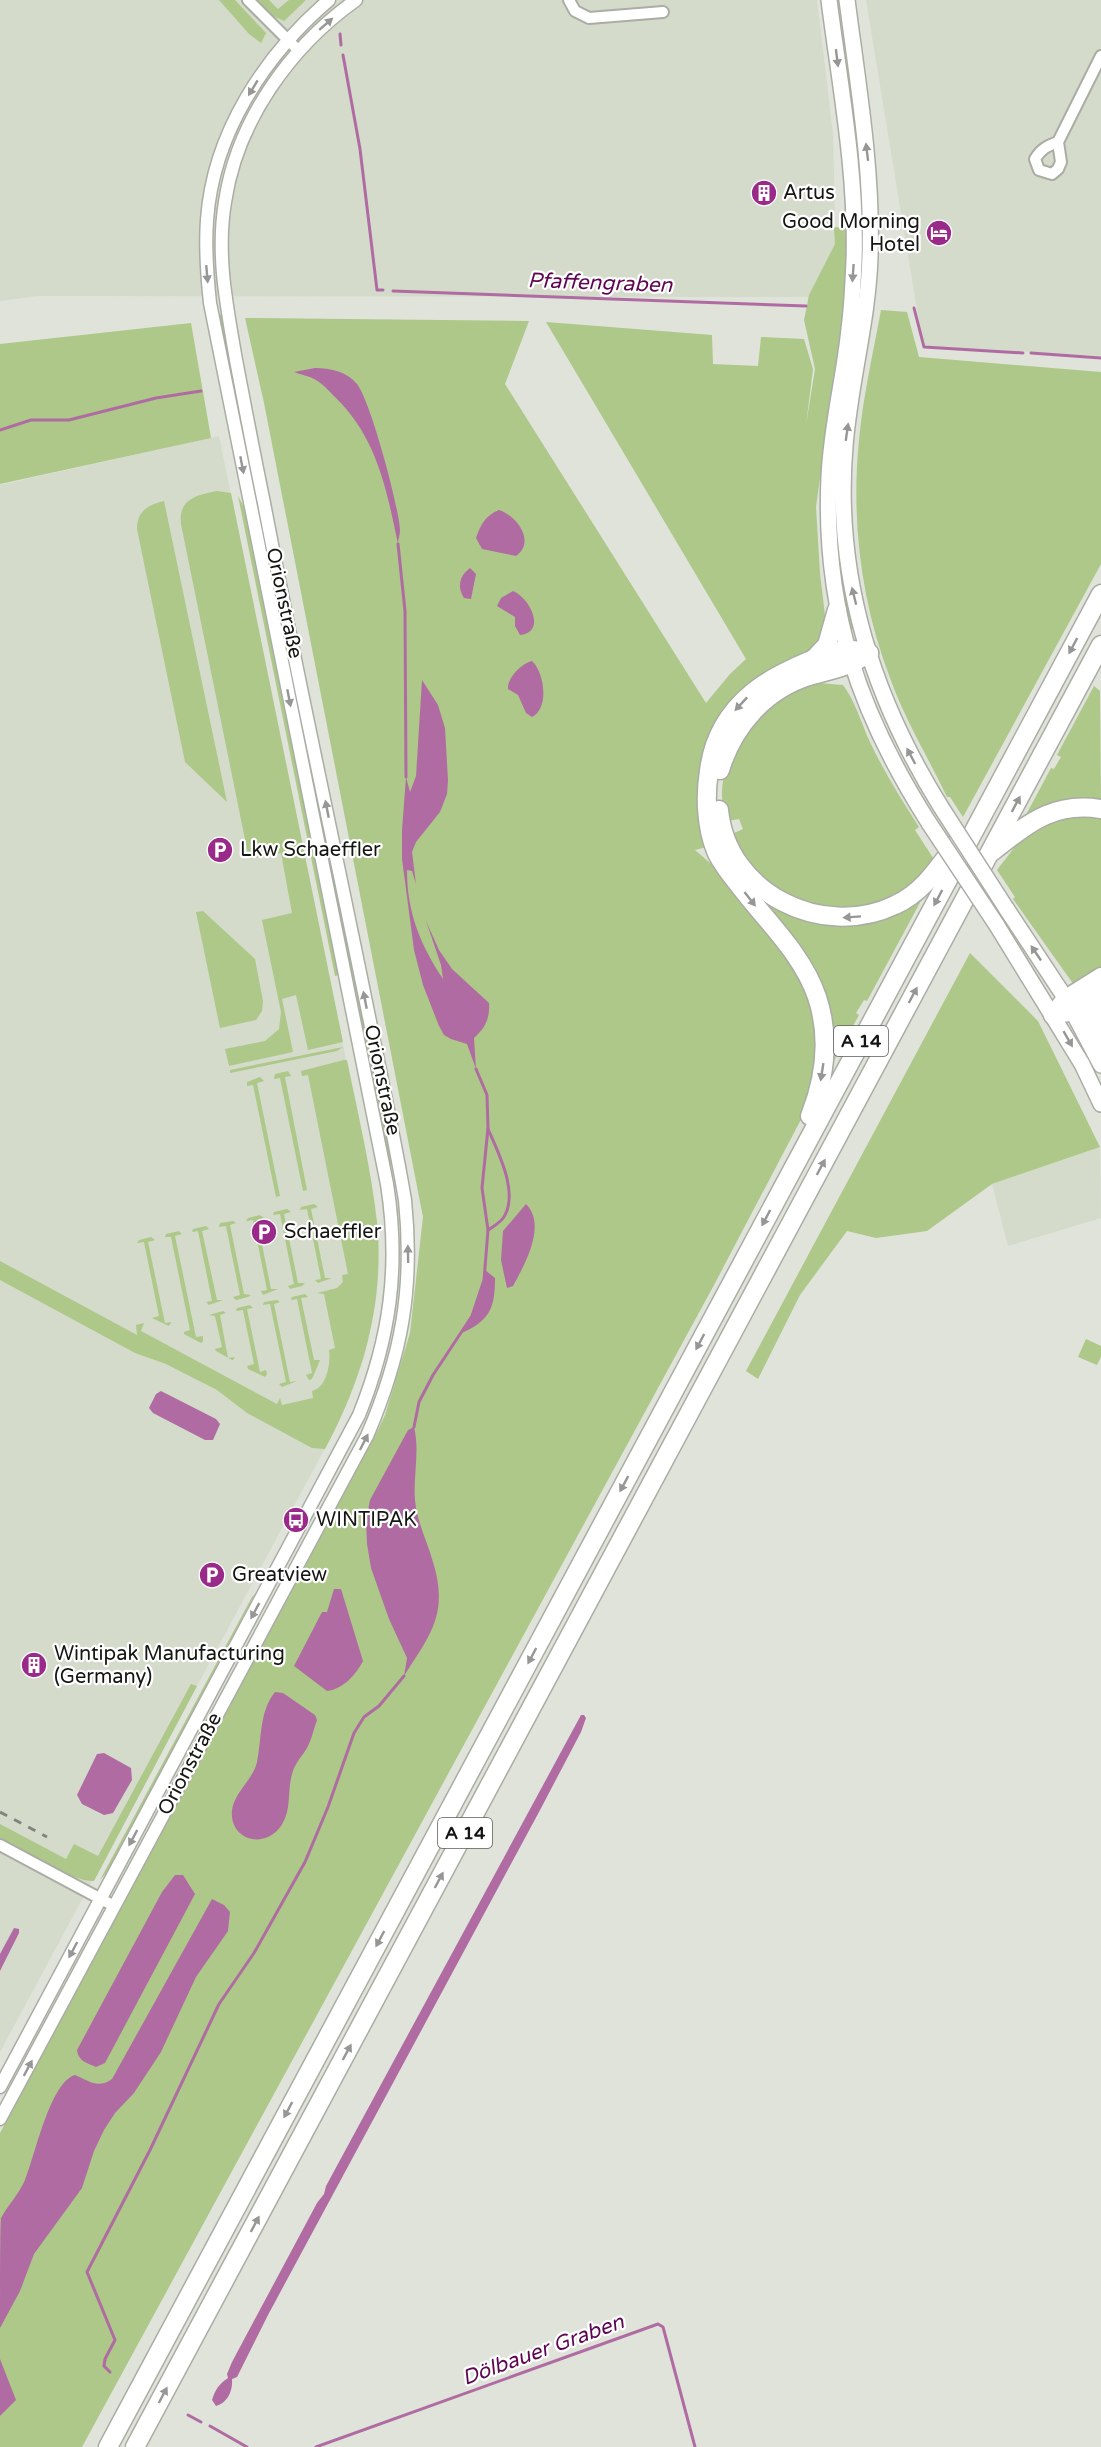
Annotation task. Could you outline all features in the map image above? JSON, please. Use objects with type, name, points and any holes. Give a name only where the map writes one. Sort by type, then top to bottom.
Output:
[{"type":"highway","name":"A 14","points":[[108,2447],[1101,594]]},
{"type":"highway","points":[[813,660],[827,645],[837,610]]},
{"type":"highway","name":"A 14","points":[[135,2447],[1101,645]]},
{"type":"highway","points":[[779,1195],[818,1096],[825,1045],[824,1023],[805,969],[716,852],[710,829],[706,785],[717,741],[726,721],[741,702],[763,683],[813,660],[869,653]]},
{"type":"highway","points":[[849,657],[773,693],[747,718],[730,742],[724,757],[719,772],[718,794],[721,825],[739,865],[767,893],[798,910],[838,917],[855,917],[896,905],[928,882],[996,791]]},
{"type":"highway","points":[[988,855],[1044,814],[1074,807],[1101,809]]},
{"type":"highway","points":[[1053,1015],[1070,1005],[1101,977]]},
{"type":"highway","points":[[1070,1005],[1101,997]]},
{"type":"highway","points":[[1097,1056],[1092,1018],[1101,997]]},
{"type":"main road","points":[[829,0],[854,212],[854,260],[849,329],[829,478],[829,530],[837,610],[849,657],[880,739],[906,788],[1053,1015],[1082,1064],[1101,1104]]},
{"type":"main road","points":[[847,0],[868,163],[871,210],[866,303],[845,445],[843,491],[845,544],[852,588],[878,684],[898,730],[941,807],[1070,1005],[1097,1056]]},
{"type":"street","points":[[248,0],[298,51]]},
{"type":"street","name":"Orionstraße","points":[[0,2086],[359,1415],[373,1381],[382,1349],[390,1303],[393,1239],[387,1184],[210,303],[206,262],[207,219],[219,161],[230,131],[254,85],[287,41],[329,0]]},
{"type":"street","name":"Orionstraße","points":[[0,2119],[367,1436],[388,1383],[402,1331],[406,1302],[407,1218],[401,1176],[265,509],[226,303],[221,262],[225,199],[245,136],[268,92],[298,51],[321,28],[356,0]]},
{"type":"street","points":[[569,0],[575,10],[589,18],[663,12]]},
{"type":"street","points":[[1058,142],[1101,56]]},
{"type":"street","points":[[0,1845],[114,1906]]},
{"type":"shaded area","points":[[0,0],[817,0],[833,135],[837,297],[38,296],[0,301]]},
{"type":"shaded area","points":[[866,0],[1101,0],[1101,356],[923,346]]},
{"type":"shaded area","points":[[315,368],[343,373],[357,384],[363,394],[395,500],[400,530],[398,544],[378,466],[361,430],[350,414],[324,386],[314,379],[294,372]]},
{"type":"shaded area","points":[[219,436],[370,1177],[378,1243],[376,1298],[365,1355],[337,1426],[0,2052],[0,485]]},
{"type":"shaded area","points":[[499,510],[512,518],[522,530],[524,544],[516,556],[482,549],[476,538],[484,521]]},
{"type":"shaded area","points":[[470,568],[476,574],[471,599],[464,598],[460,586],[461,578]]},
{"type":"shaded area","points":[[513,591],[525,600],[533,614],[533,628],[528,633],[520,635],[515,626],[515,617],[497,606],[501,598]]},
{"type":"shaded area","points":[[532,661],[540,673],[543,698],[538,712],[532,717],[526,713],[518,695],[508,689],[508,685],[516,672]]},
{"type":"shaded area","points":[[422,680],[438,705],[445,728],[448,780],[447,794],[440,812],[416,842],[412,852],[416,884],[412,871],[407,870],[409,900],[416,927],[443,979],[441,965],[426,921],[439,950],[452,969],[489,1003],[486,1023],[474,1038],[476,1069],[467,1044],[444,1035],[439,1026],[423,985],[414,950],[402,859],[402,830],[406,777],[410,792],[416,776]]},
{"type":"shaded area","points":[[1100,1147],[1101,1218],[1008,1246],[992,1184]]},
{"type":"shaded area","points":[[526,1204],[535,1223],[532,1245],[513,1286],[507,1288],[501,1260],[503,1231]]},
{"type":"shaded area","points":[[485,1270],[495,1278],[492,1305],[485,1318],[462,1333],[477,1302]]},
{"type":"shaded area","points":[[161,1391],[216,1419],[220,1424],[213,1440],[205,1440],[153,1413],[149,1408],[156,1394]]},
{"type":"shaded area","points":[[414,1427],[416,1508],[433,1562],[439,1596],[438,1610],[429,1636],[404,1676],[407,1658],[389,1619],[371,1568],[366,1520],[370,1500],[408,1430]]},
{"type":"shaded area","points":[[334,1589],[341,1589],[363,1661],[349,1680],[327,1691],[294,1666],[322,1612],[327,1612]]},
{"type":"shaded area","points":[[275,1692],[283,1693],[315,1715],[317,1720],[311,1740],[293,1770],[287,1814],[281,1826],[266,1838],[249,1838],[236,1829],[232,1810],[237,1797],[255,1768],[266,1708]]},
{"type":"shaded area","points":[[581,1715],[586,1718],[581,1732],[539,1812],[268,2315],[237,2377],[232,2379],[229,2396],[216,2406],[212,2400],[216,2390],[228,2378],[227,2374],[232,2362]]},
{"type":"shaded area","points":[[104,1753],[131,1768],[132,1780],[113,1813],[104,1815],[82,1804],[77,1795],[97,1754]]},
{"type":"shaded area","points":[[175,1875],[183,1875],[195,1894],[105,2063],[96,2067],[89,2064],[81,2059],[77,2050],[162,1892]]},
{"type":"shaded area","points":[[212,1899],[224,1905],[230,1912],[228,1931],[196,1977],[161,2052],[134,2093],[115,2113],[104,2130],[94,2151],[82,2188],[34,2254],[20,2291],[0,2328],[1,2218],[25,2180],[51,2105],[66,2081],[75,2075],[98,2084],[112,2079]]},
{"type":"shaded area","points":[[14,1928],[19,1929],[19,1933],[0,1971],[0,1954]]},
{"type":"shaded area","points":[[0,2359],[16,2400],[0,2416]]},
{"type":"green space","points":[[219,0],[235,0],[266,33],[261,43],[249,34]]},
{"type":"green space","points":[[256,0],[269,0],[278,9],[289,0],[306,0],[284,21],[273,16]]},
{"type":"green space","points":[[856,165],[863,203],[863,262],[837,492],[840,557],[854,629],[847,631],[841,599],[834,492],[858,299]]},
{"type":"green space","points":[[834,227],[847,228],[846,289],[816,507],[826,624],[824,638],[716,735],[710,846],[695,850],[723,874],[768,930],[811,995],[820,1050],[807,1108],[714,1285],[82,2447],[0,2447],[0,2133],[373,1440],[385,1415],[410,1333],[423,1217],[264,403],[245,318],[529,321],[505,384],[706,703],[746,659],[546,322],[712,335],[713,364],[758,366],[761,337],[804,339],[813,369],[806,425],[815,369],[804,320],[809,295],[835,244]]},
{"type":"green space","points":[[881,310],[907,312],[919,357],[1101,372],[1101,564],[963,817],[950,797],[947,797],[896,694],[880,649],[865,591],[856,501],[857,470],[863,408]]},
{"type":"green space","points":[[221,314],[394,1165],[390,1165],[218,316]]},
{"type":"green space","points":[[191,323],[211,438],[0,484],[0,344]]},
{"type":"green space","points":[[217,491],[231,493],[343,1042],[308,1050],[296,995],[282,999],[293,1052],[229,1066],[225,1049],[265,1041],[279,1029],[281,1012],[262,920],[292,913],[281,853],[249,859],[181,524],[183,509],[190,500]]},
{"type":"green space","points":[[238,496],[244,507],[339,975],[335,976]]},
{"type":"green space","points":[[164,501],[227,802],[185,762],[137,529],[141,513]]},
{"type":"green space","points":[[819,683],[843,685],[847,691],[880,762],[919,827],[915,830],[935,861],[934,868],[878,909],[809,910],[754,875],[732,834],[743,829],[739,819],[728,821],[723,803],[722,785],[727,767],[734,750],[757,719],[784,695]]},
{"type":"green space","points":[[1094,686],[1100,691],[1101,804],[1030,816],[1027,813],[1051,768],[1054,769],[1061,757],[1057,755]]},
{"type":"green space","points":[[1101,815],[1101,971],[1074,985],[1013,899],[1015,897],[997,870],[1027,831],[1047,818]]},
{"type":"green space","points":[[746,882],[809,919],[923,897],[867,1001],[864,1000],[856,1013],[859,1015],[826,1075],[827,1028]]},
{"type":"green space","points":[[203,911],[255,959],[263,1001],[262,1011],[256,1020],[220,1028],[196,912]]},
{"type":"green space","points":[[970,953],[1038,1021],[1100,1147],[992,1184],[927,1231],[876,1238],[847,1231],[800,1295],[758,1379],[746,1371]]},
{"type":"green space","points":[[343,1047],[337,1051],[230,1073],[230,1070]]},
{"type":"green space","points":[[347,1060],[374,1202],[379,1252],[378,1281],[374,1311],[360,1368],[325,1449],[312,1448],[247,1413],[217,1390],[166,1364],[135,1353],[0,1280],[0,1261],[137,1335],[136,1325],[144,1323],[141,1331],[277,1404],[280,1398],[282,1405],[313,1398],[312,1391],[321,1385],[327,1374],[329,1350],[335,1348],[324,1294],[317,1293],[337,1288],[343,1282],[342,1275],[348,1274],[308,1075],[302,1076],[301,1071]]},
{"type":"green space","points":[[288,1071],[291,1076],[285,1077],[307,1190],[303,1191],[280,1078],[274,1079],[275,1074]]},
{"type":"green space","points":[[260,1077],[264,1081],[257,1083],[280,1196],[276,1197],[253,1085],[247,1086],[247,1082]]},
{"type":"green space","points":[[314,1204],[318,1207],[311,1209],[325,1278],[332,1278],[318,1283],[315,1280],[321,1279],[307,1209],[300,1210],[301,1207]]},
{"type":"green space","points":[[287,1209],[291,1212],[284,1214],[298,1283],[305,1283],[290,1289],[288,1286],[294,1284],[280,1214],[273,1215],[274,1212]]},
{"type":"green space","points":[[260,1215],[264,1218],[257,1220],[271,1289],[278,1289],[263,1295],[261,1291],[267,1290],[253,1220],[246,1221],[248,1218]]},
{"type":"green space","points":[[233,1221],[236,1223],[230,1225],[244,1294],[251,1295],[236,1300],[233,1297],[240,1295],[226,1226],[219,1227],[220,1223]]},
{"type":"green space","points":[[206,1226],[209,1229],[202,1231],[217,1300],[223,1300],[209,1305],[206,1302],[212,1301],[198,1231],[192,1232],[193,1229]]},
{"type":"green space","points":[[179,1231],[182,1234],[175,1236],[196,1337],[203,1336],[201,1343],[184,1334],[190,1330],[171,1237],[165,1237],[166,1234]]},
{"type":"green space","points":[[151,1237],[155,1240],[148,1242],[165,1323],[171,1322],[169,1326],[152,1318],[159,1316],[144,1242],[137,1243],[139,1240]]},
{"type":"green space","points":[[305,1294],[308,1297],[301,1298],[314,1360],[320,1360],[312,1379],[309,1380],[306,1375],[312,1373],[297,1299],[291,1300],[292,1297]]},
{"type":"green space","points":[[277,1300],[280,1302],[274,1304],[290,1382],[297,1381],[282,1387],[279,1384],[286,1382],[270,1304],[263,1305],[264,1302]]},
{"type":"green space","points":[[250,1305],[253,1308],[247,1309],[260,1372],[266,1370],[265,1377],[248,1369],[247,1366],[254,1364],[243,1310],[236,1311],[237,1308]]},
{"type":"green space","points":[[223,1311],[226,1313],[220,1315],[228,1358],[215,1349],[222,1347],[215,1316],[209,1315]]},
{"type":"green space","points":[[1086,1339],[1101,1346],[1101,1357],[1097,1365],[1078,1357]]},
{"type":"green space","points":[[255,1594],[109,1870],[100,1880],[252,1597]]},
{"type":"green space","points":[[191,1684],[197,1686],[94,1881],[83,1880],[59,1871],[0,1838],[0,1824],[66,1859],[74,1844],[98,1856]]},
{"type":"waterway","name":"Pfaffengraben","points":[[340,34],[341,45]]},
{"type":"waterway","name":"Pfaffengraben","points":[[343,55],[360,149],[377,290],[383,290]]},
{"type":"waterway","name":"Pfaffengraben","points":[[393,291],[806,306]]},
{"type":"waterway","name":"Pfaffengraben","points":[[914,308],[924,347],[1023,353]]},
{"type":"waterway","name":"Pfaffengraben","points":[[1031,353],[1101,358]]},
{"type":"waterway","points":[[0,430],[31,420],[69,420],[156,398],[201,391]]},
{"type":"waterway","points":[[398,544],[405,611],[406,777]]},
{"type":"waterway","points":[[414,1427],[419,1402],[433,1375],[472,1316],[484,1280],[488,1230],[482,1188],[488,1128],[487,1095],[476,1069]]},
{"type":"waterway","points":[[488,1129],[505,1172],[509,1195],[504,1217],[488,1230]]},
{"type":"waterway","points":[[110,2372],[104,2366],[105,2359],[115,2340],[87,2272],[150,2150],[219,2004],[254,1953],[305,1862],[328,1807],[354,1733],[364,1717],[379,1706],[404,1676]]},
{"type":"waterway","name":"Dölbauer Graben","points":[[316,2447],[658,2324],[663,2327],[695,2447]]},
{"type":"waterway","points":[[188,2415],[201,2422]]},
{"type":"waterway","name":"Dölbauer Graben","points":[[210,2426],[247,2447]]},
{"type":"railway","points":[[0,1812],[47,1837]]},
{"type":"place","name":"Artus","points":[[764,193]]},
{"type":"place","name":"Good Morning Hotel","points":[[939,233]]},
{"type":"place","name":"Lkw Schaeffler","points":[[220,850]]},
{"type":"place","name":"Schaeffler","points":[[264,1232]]},
{"type":"place","name":"WINTIPAK","points":[[296,1520]]},
{"type":"place","name":"Greatview","points":[[212,1575]]},
{"type":"place","name":"Wintipak Manufacturing (Germany)","points":[[34,1665]]}]
